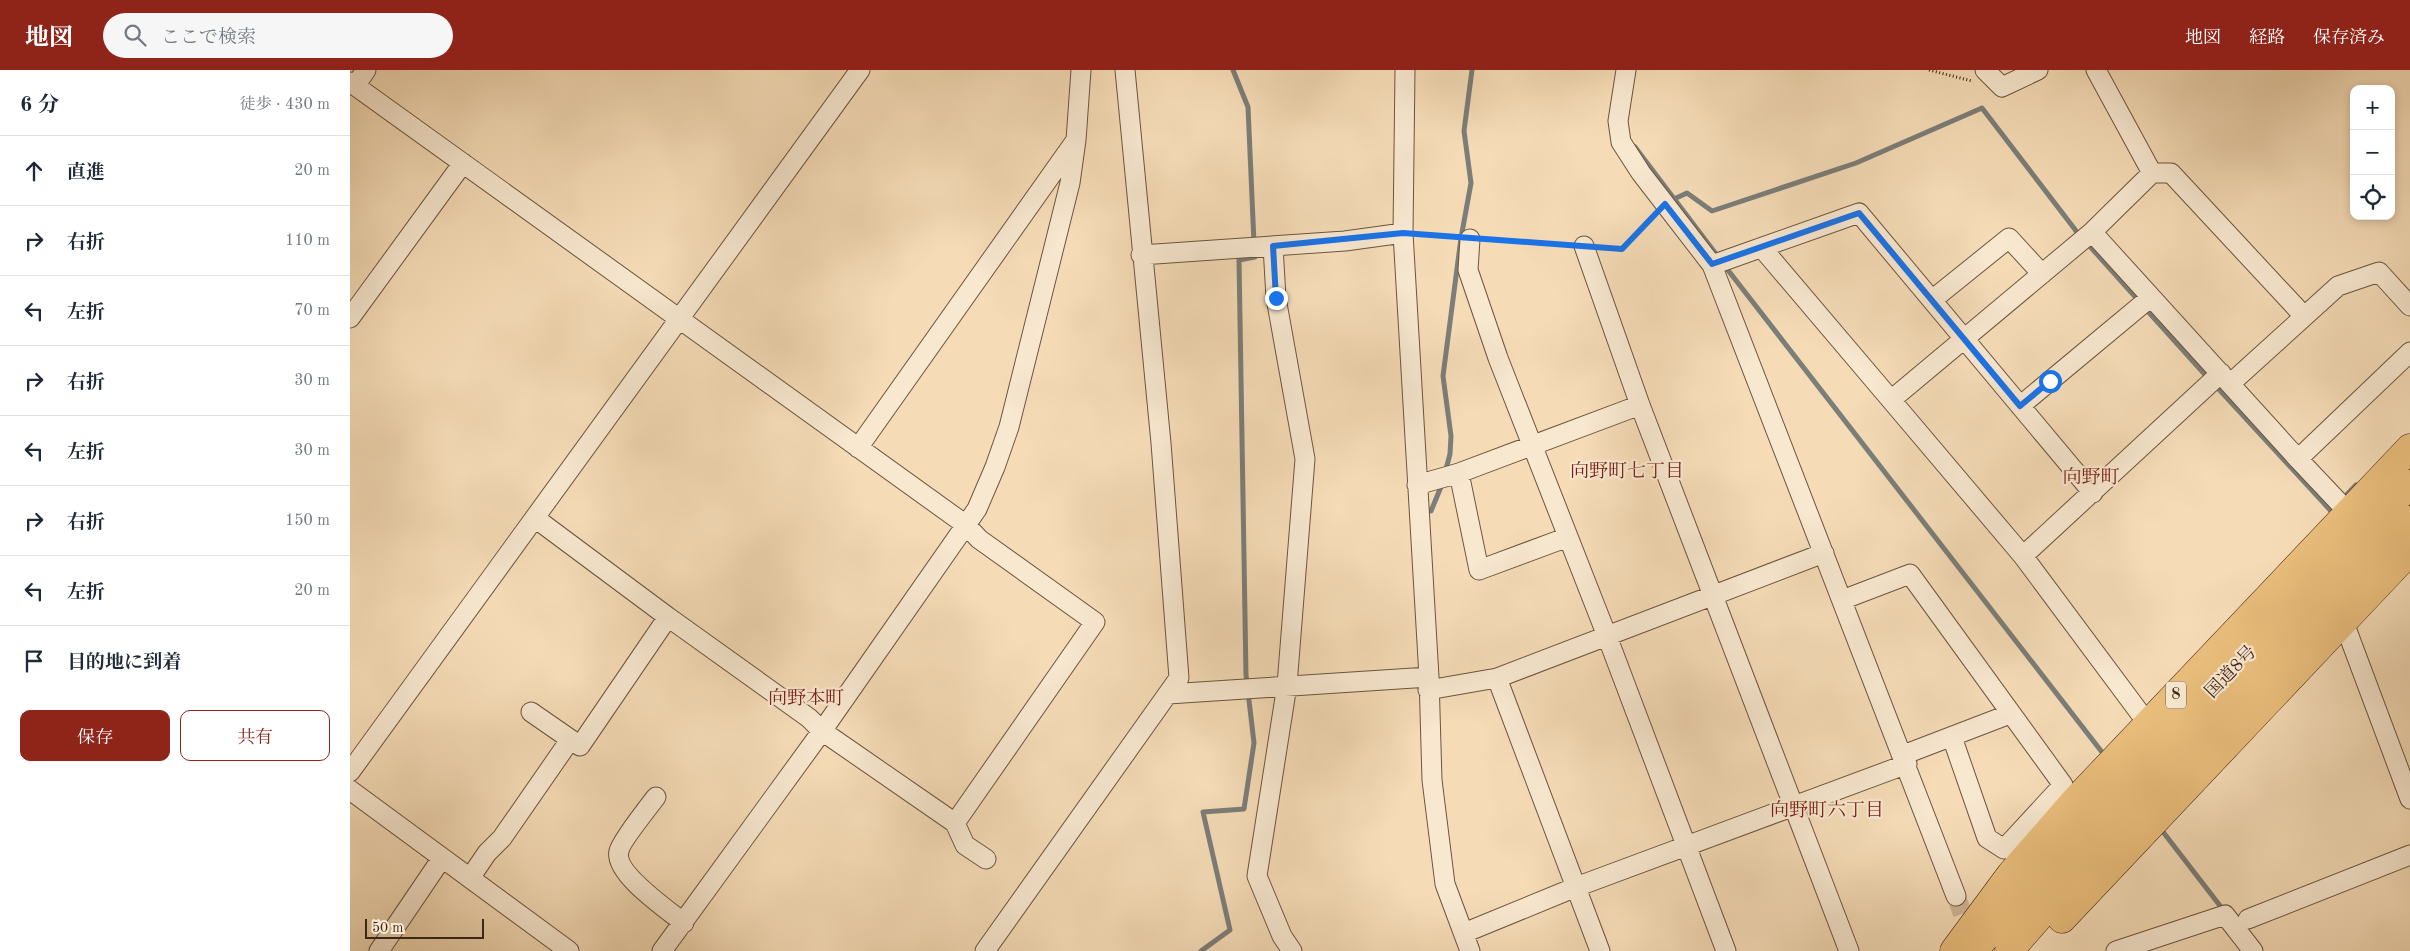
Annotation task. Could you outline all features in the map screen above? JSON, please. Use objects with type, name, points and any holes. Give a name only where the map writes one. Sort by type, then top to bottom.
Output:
[{"type":"highway","name":"8","points":[[1954,951],[2011,874],[2073,803],[2410,448]]},
{"type":"highway","name":"国道8号","points":[[2009,951],[2110,817],[2410,484]]},
{"type":"highway","name":"国道8号","points":[[1973,951],[2410,520]]},
{"type":"highway","points":[[2032,951],[2410,551]]},
{"type":"street","points":[[366,70],[353,84],[966,525],[979,539],[1095,622],[955,822]]},
{"type":"street","points":[[350,772],[860,70]]},
{"type":"street","points":[[662,951],[822,731],[976,508],[995,467],[1009,427],[1070,183],[1076,140],[1081,70]]},
{"type":"street","points":[[985,951],[1178,678],[1161,443],[1141,255],[1125,70]]},
{"type":"street","points":[[1405,70],[1403,233],[1429,683],[1432,780],[1446,884],[1470,951]]},
{"type":"street","points":[[1626,70],[1618,121],[1621,142],[1665,204],[1712,264],[1956,896]]},
{"type":"street","points":[[1985,70],[2002,87],[2038,70]]},
{"type":"street","points":[[2096,70],[2152,174]]},
{"type":"street","points":[[858,448],[1076,140]]},
{"type":"street","points":[[350,318],[463,163]]},
{"type":"street","points":[[1891,400],[2085,238],[2152,174],[2171,172],[2303,315]]},
{"type":"street","points":[[1712,264],[1859,213],[2093,493]]},
{"type":"street","points":[[1141,255],[1273,246],[1403,233]]},
{"type":"street","points":[[1932,300],[2008,238],[2042,274]]},
{"type":"street","points":[[2085,238],[2146,302],[2226,378],[2348,513]]},
{"type":"street","points":[[1470,239],[1468,270],[1498,358],[1607,636],[1726,951]]},
{"type":"street","points":[[1273,246],[1276,298],[1305,459],[1287,685],[1257,876],[1282,936],[1292,951]]},
{"type":"street","points":[[1584,246],[1640,404],[1795,805],[1849,951]]},
{"type":"street","points":[[1762,248],[2023,556],[2148,724]]},
{"type":"street","points":[[2023,556],[2226,378],[2338,286],[2380,272],[2410,306]]},
{"type":"street","points":[[2020,406],[2146,302]]},
{"type":"street","points":[[2298,459],[2410,352]]},
{"type":"street","points":[[1417,485],[1459,473],[1640,404]]},
{"type":"street","points":[[1459,473],[1479,570],[1568,537]]},
{"type":"street","points":[[535,518],[668,617],[809,718],[822,731],[955,822],[965,845],[986,859]]},
{"type":"street","points":[[1168,694],[1287,685],[1429,683],[1497,678],[1824,552]]},
{"type":"street","points":[[1842,600],[1910,574],[2063,785],[2004,849],[1988,838],[1952,737]]},
{"type":"street","points":[[531,712],[580,746],[668,617]]},
{"type":"street","points":[[2343,620],[2410,799]]},
{"type":"street","points":[[1497,678],[1600,951]]},
{"type":"street","points":[[1464,933],[1576,887],[1795,805],[2010,714]]},
{"type":"street","points":[[470,878],[487,853],[502,838],[570,740]]},
{"type":"street","points":[[350,790],[569,951]]},
{"type":"street","points":[[656,797],[618,850],[619,862],[634,882],[684,923]]},
{"type":"street","points":[[2248,920],[2410,855]]},
{"type":"street","points":[[379,951],[442,858]]},
{"type":"street","points":[[2116,951],[2225,915],[2253,951]]},
{"type":"path","points":[[1929,70],[2002,87]]},
{"type":"path","points":[[1403,233],[1622,249],[1665,204]]},
{"type":"waterway","points":[[1233,70],[1248,107],[1254,243]]},
{"type":"waterway","points":[[1445,473],[1450,454],[1451,436],[1443,376],[1461,238],[1471,183],[1464,131],[1472,70]]},
{"type":"waterway","points":[[1674,199],[1687,193],[1712,211],[1856,163],[1982,108],[2080,236]]},
{"type":"waterway","points":[[1635,147],[1719,258]]},
{"type":"waterway","points":[[2086,242],[2139,301]]},
{"type":"waterway","points":[[1201,951],[1230,930],[1203,812],[1244,809],[1254,743],[1246,675],[1239,260],[1255,257],[1255,251]]},
{"type":"waterway","points":[[1724,265],[2105,756]]},
{"type":"waterway","points":[[2144,307],[2209,379]]},
{"type":"waterway","points":[[2215,385],[2331,511],[2356,485]]},
{"type":"waterway","points":[[1431,511],[1443,482]]},
{"type":"waterway","points":[[2160,828],[2221,907]]},
{"type":"tunnel","points":[[1956,896],[1972,940]]},
{"type":"district","name":"向野町七丁目","points":[[1627,472]]},
{"type":"district","name":"向野町","points":[[2091,478]]},
{"type":"district","name":"向野本町","points":[[806,699]]},
{"type":"district","name":"向野町六丁目","points":[[1827,811]]},
{"type":"route","points":[[1276,298],[1273,246],[1403,233],[1622,249],[1665,204],[1712,264],[1859,213],[2020,406],[2050,381]]}]
